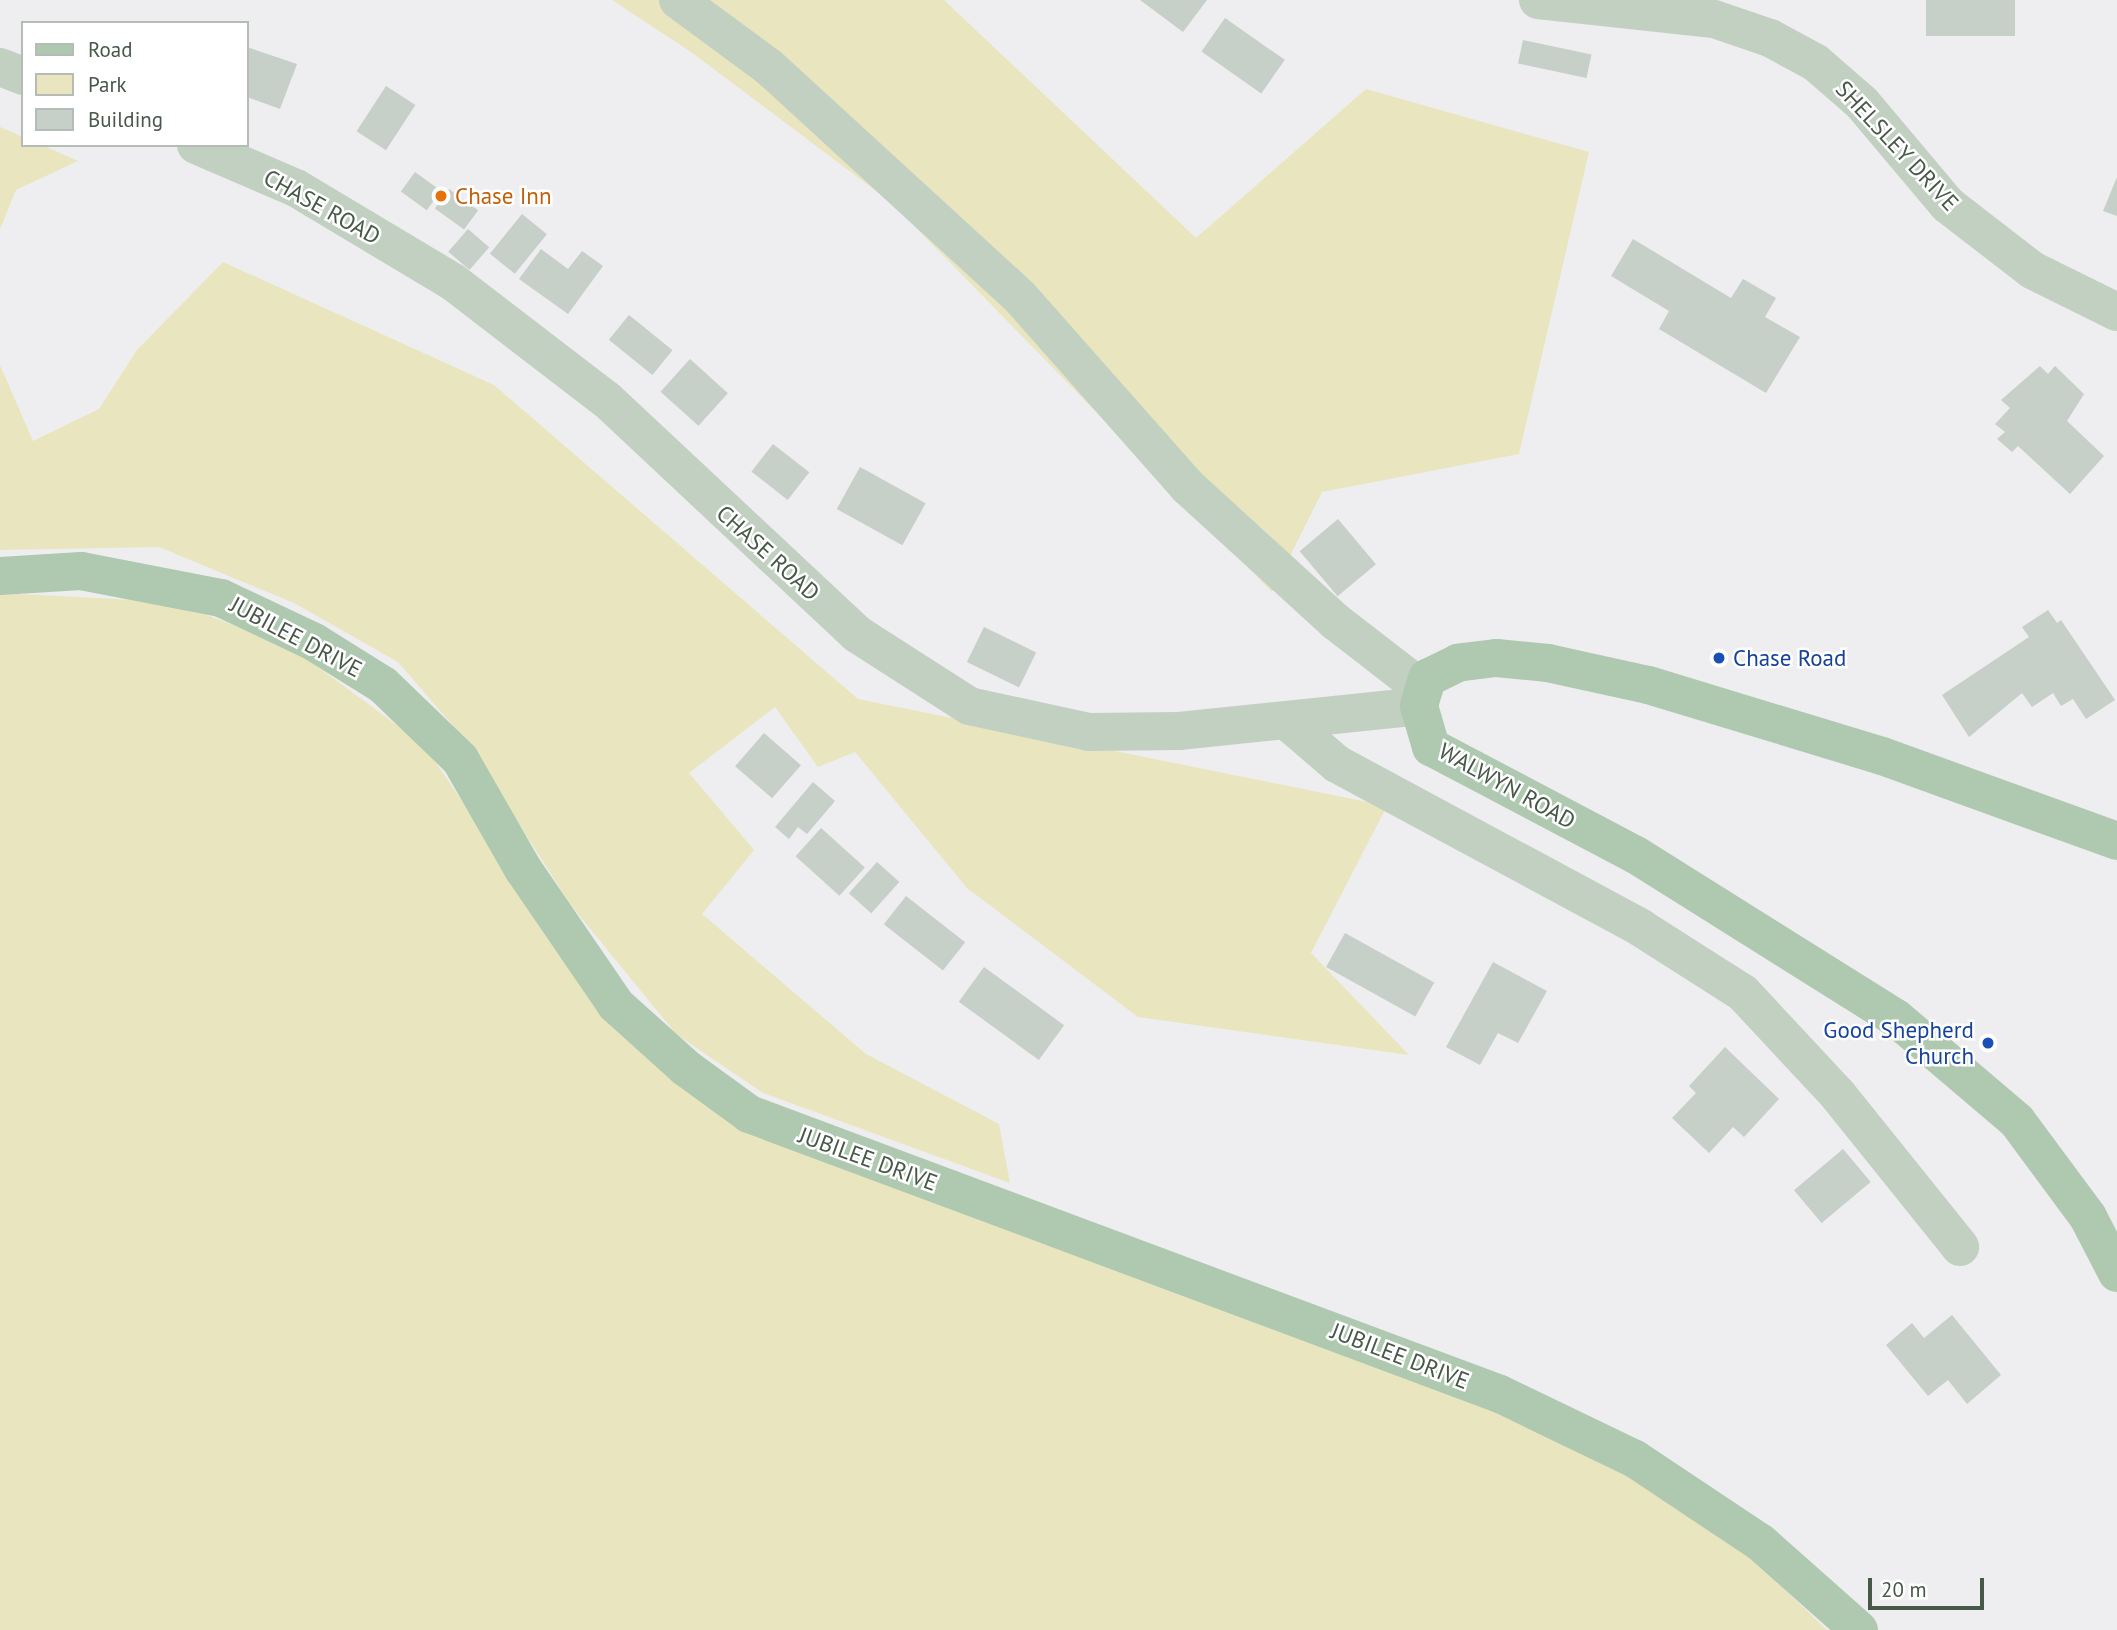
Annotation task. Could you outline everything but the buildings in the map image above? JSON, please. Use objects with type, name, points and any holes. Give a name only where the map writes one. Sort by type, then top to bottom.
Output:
[{"type":"main road","name":"JUBILEE DRIVE","points":[[0,576],[81,571],[221,598],[314,642],[383,685],[460,758],[523,869],[616,1005],[686,1068],[749,1114],[1500,1394],[1634,1459],[1761,1544],[1859,1630]]},
{"type":"main road","points":[[1421,698],[1427,678],[1458,663],[1496,658],[1548,663],[1648,685],[1882,756],[2117,841]]},
{"type":"main road","name":"WALWYN ROAD","points":[[1421,698],[1431,747],[1636,855],[1896,1018],[2017,1121],[2081,1206],[2117,1273]]},
{"type":"street","points":[[678,0],[769,67],[1010,288],[1187,486],[1421,698]]},
{"type":"street","name":"SHELSLEY DRIVE","points":[[1538,0],[1714,19],[1770,38],[1816,63],[1862,103],[1948,205],[2032,270],[2117,312]]},
{"type":"street","points":[[0,67],[21,75]]},
{"type":"street","name":"CHASE ROAD","points":[[201,147],[296,188],[453,282],[607,400],[857,634],[969,706],[1089,732],[1179,731],[1287,721],[1421,698]]},
{"type":"street","points":[[1287,721],[1337,764],[1641,928],[1743,993],[1838,1095],[1960,1247]]},
{"type":"green space","points":[[612,0],[944,0],[1196,238],[1366,89],[1589,152],[1519,454],[1322,492],[1272,592],[892,203],[691,52]]},
{"type":"green space","points":[[0,127],[21,136],[21,147],[46,147],[78,161],[16,190],[0,229]]},
{"type":"green space","points":[[223,262],[494,385],[858,699],[1387,806],[1311,953],[1409,1055],[1138,1017],[967,888],[855,752],[818,767],[775,707],[689,773],[754,850],[702,914],[866,1054],[999,1124],[1010,1183],[763,1093],[676,1034],[570,904],[466,741],[398,662],[294,603],[159,547],[0,550],[0,365],[33,441],[99,409],[137,350]]},
{"type":"green space","points":[[0,593],[173,602],[292,648],[424,745],[612,1023],[749,1114],[1500,1394],[1679,1488],[1827,1630],[0,1630]]},
{"type":"place","name":"Chase Inn","points":[[441,196]]},
{"type":"place","name":"Chase Road","points":[[1719,658]]},
{"type":"place","name":"Good Shepherd Church","points":[[1988,1043]]}]
